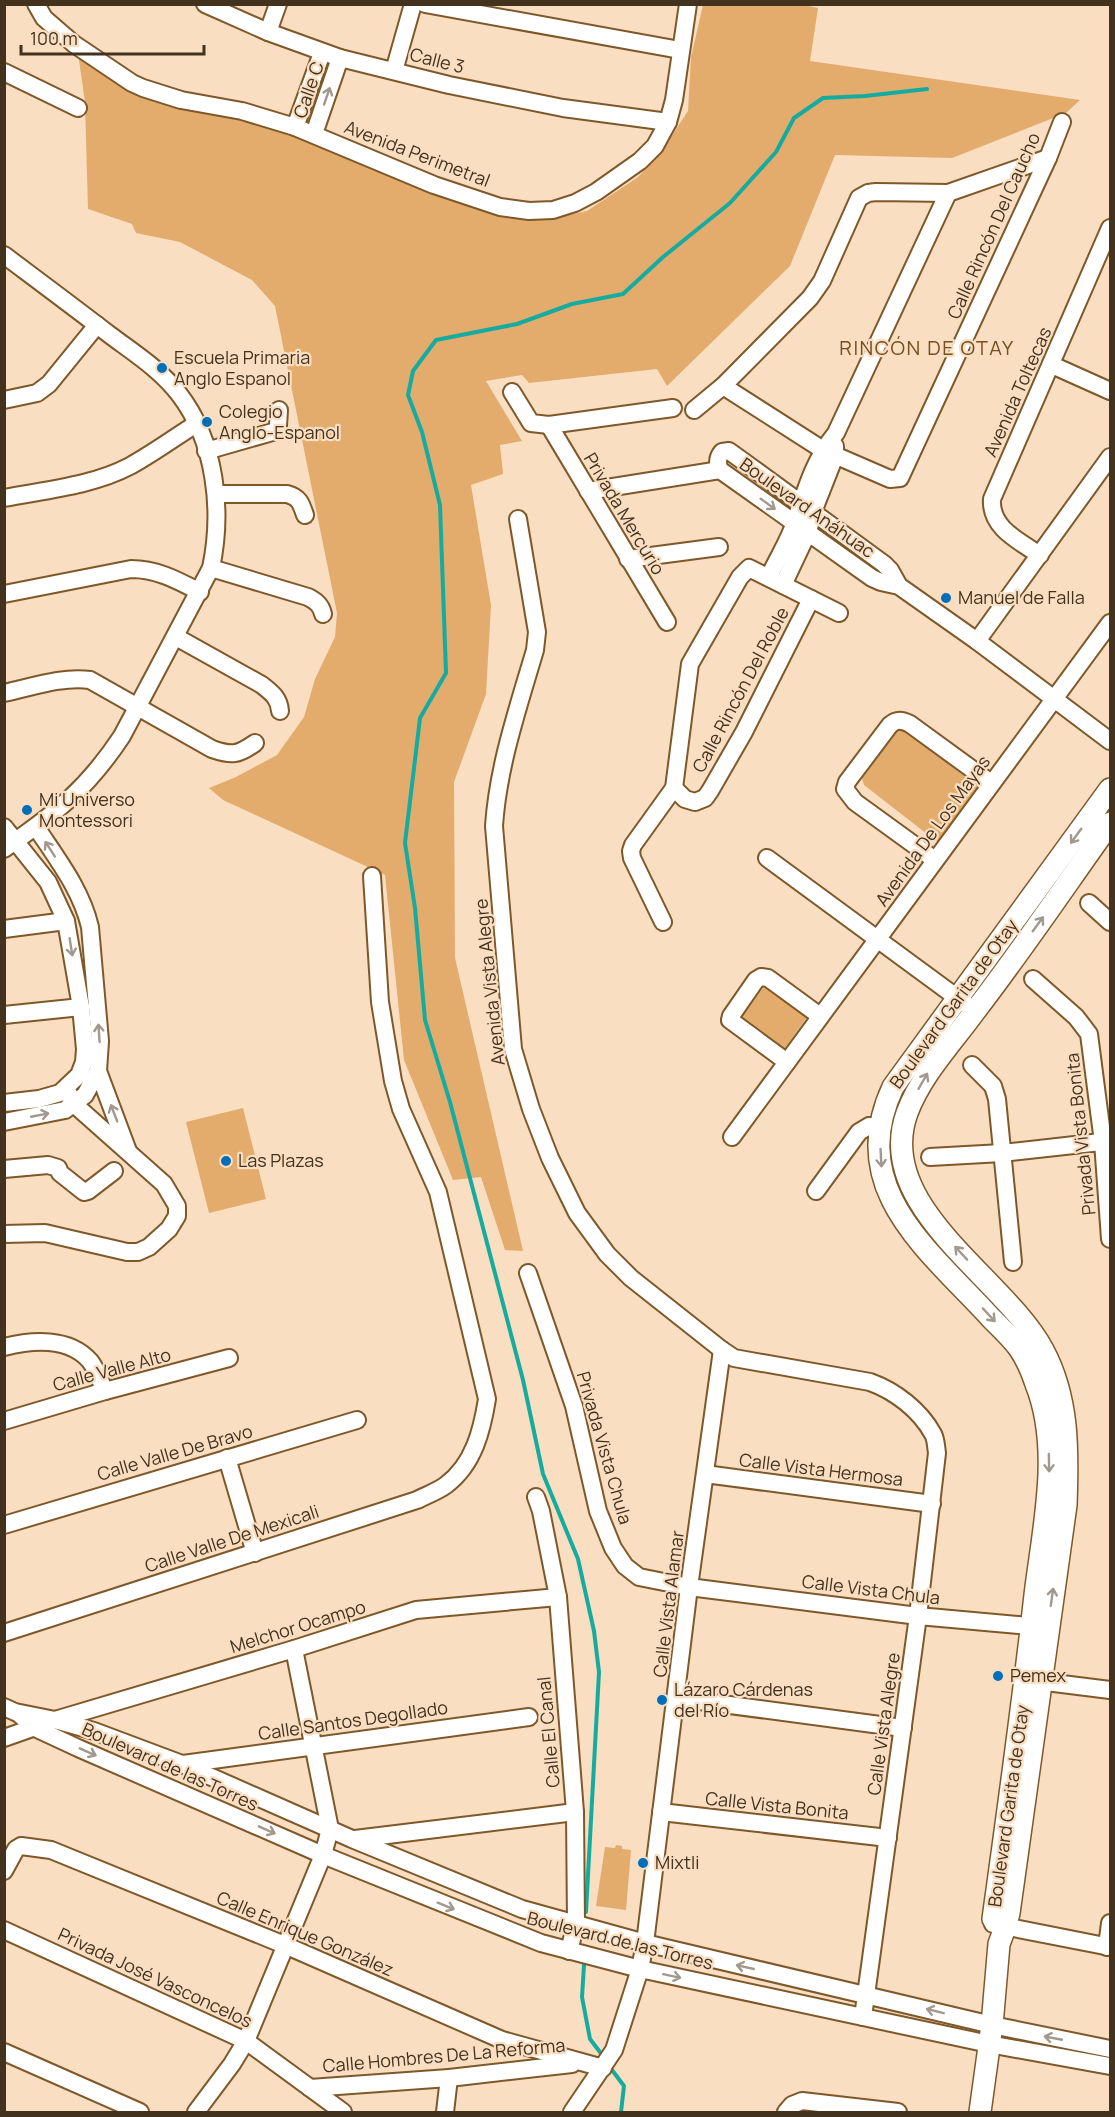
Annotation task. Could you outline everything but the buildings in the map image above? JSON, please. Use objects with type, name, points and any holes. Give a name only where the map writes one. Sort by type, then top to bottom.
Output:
[{"type":"main road","name":"Boulevard Garita de Otay","points":[[980,2112],[991,2035],[999,1931],[1040,1627],[1050,1470],[1047,1426],[1037,1385],[1018,1347],[939,1264],[902,1218],[887,1190],[881,1167],[881,1115],[893,1087],[1110,789]]},
{"type":"main road","name":"Boulevard Garita de Otay","points":[[1040,1627],[1066,1504],[1068,1458],[1065,1418],[1054,1373],[1026,1322],[928,1216],[914,1194],[904,1170],[903,1139],[906,1115],[928,1073],[1110,823]]},
{"type":"street","name":"Avenida Perimetral","points":[[36,4],[44,18],[74,44],[137,85],[181,100],[242,111],[295,127],[434,185],[500,207],[529,211],[553,210],[575,203],[621,176],[655,146],[668,122],[674,100],[688,4]]},
{"type":"street","name":"Calle 3","points":[[205,4],[268,32],[340,58],[449,85],[563,108],[668,122]]},
{"type":"street","points":[[268,32],[278,4]]},
{"type":"street","points":[[394,71],[413,4]]},
{"type":"street","points":[[425,4],[680,50]]},
{"type":"street","name":"Calle C","points":[[295,127],[322,53]]},
{"type":"street","name":"Calle C","points":[[314,134],[340,58]]},
{"type":"street","points":[[4,72],[78,108]]},
{"type":"street","name":"Calle Rincón Del Caucho","points":[[723,386],[829,453],[890,479],[896,479],[903,474],[1048,158],[1062,122]]},
{"type":"street","points":[[694,410],[723,386],[810,298],[822,281],[859,198],[868,193],[948,193],[1048,158]]},
{"type":"street","points":[[776,581],[801,528],[806,507],[836,434],[948,193]]},
{"type":"street","name":"Avenida Toltecas","points":[[1040,555],[1006,532],[996,522],[991,512],[992,500],[1110,228]]},
{"type":"street","points":[[7,261],[149,364],[179,394],[196,424],[206,451],[216,494],[215,541],[211,568],[138,708],[106,761],[86,784],[68,803],[10,845]]},
{"type":"street","points":[[4,400],[37,393],[49,384],[97,325]]},
{"type":"street","points":[[1052,365],[1110,391]]},
{"type":"street","points":[[512,392],[531,423],[549,425],[673,408]]},
{"type":"street","points":[[206,451],[276,431],[279,411]]},
{"type":"street","points":[[4,498],[109,475],[129,466],[196,424]]},
{"type":"street","name":"Privada Mercurio","points":[[549,425],[667,622]]},
{"type":"street","name":"Boulevard Anáhuac","points":[[899,586],[884,564],[729,451],[725,451],[718,459],[720,470],[735,481],[872,578],[899,586],[977,641],[1110,741]]},
{"type":"street","points":[[977,641],[1110,457]]},
{"type":"street","points":[[735,481],[747,464]]},
{"type":"street","points":[[588,491],[720,470]]},
{"type":"street","points":[[216,494],[287,494],[301,502],[305,514]]},
{"type":"street","name":"Avenida Vista Alegre","points":[[518,519],[537,632],[535,650],[501,772],[494,826],[513,1049],[531,1109],[550,1158],[577,1213],[607,1254],[631,1278],[722,1350],[734,1358],[870,1382],[888,1389],[914,1409],[934,1435]]},
{"type":"street","points":[[628,559],[719,547]]},
{"type":"street","points":[[4,594],[131,568],[147,569],[164,574],[200,592]]},
{"type":"street","points":[[211,568],[308,597],[316,601],[323,614]]},
{"type":"street","points":[[663,922],[632,858],[631,851],[674,788],[690,664],[740,577],[749,568],[839,613]]},
{"type":"street","name":"Calle Rincón Del Roble","points":[[674,788],[685,799],[695,802],[705,798],[744,732],[811,599]]},
{"type":"street","name":"Avenida De Los Mayas","points":[[732,1137],[1110,623]]},
{"type":"street","points":[[176,637],[262,685],[274,694],[279,702],[280,711]]},
{"type":"street","points":[[4,693],[78,678],[90,680],[212,749],[235,754],[243,752],[255,743]]},
{"type":"street","points":[[935,860],[855,802],[845,789],[847,782],[890,725],[902,720],[992,783]]},
{"type":"street","points":[[4,827],[10,845],[48,882],[66,921],[81,1007],[85,1048],[84,1062],[79,1075],[66,1089],[53,1096],[4,1103]]},
{"type":"street","points":[[4,1122],[55,1113],[75,1105],[85,1095],[98,1071],[100,1041],[90,927],[86,910],[73,884],[36,827]]},
{"type":"street","points":[[767,858],[975,1011]]},
{"type":"street","name":"Calle Valle De Mexicali","points":[[4,1633],[417,1500],[447,1484],[473,1452],[483,1429],[487,1398],[438,1192],[401,1109],[393,1081],[380,1002],[372,876]]},
{"type":"street","points":[[1089,903],[1110,922]]},
{"type":"street","points":[[4,929],[66,921]]},
{"type":"street","points":[[787,1062],[730,1020],[756,980],[761,977],[768,978],[820,1016]]},
{"type":"street","name":"Privada Vista Bonita","points":[[1033,979],[1076,1017],[1089,1034],[1107,1141],[1110,1239]]},
{"type":"street","points":[[4,1016],[81,1007]]},
{"type":"street","points":[[972,1065],[993,1086],[998,1099],[1013,1262]]},
{"type":"street","points":[[98,1071],[130,1155]]},
{"type":"street","points":[[4,1234],[45,1233],[127,1252],[138,1252],[149,1247],[175,1221],[177,1206],[164,1184],[75,1105],[66,1089]]},
{"type":"street","points":[[816,1191],[860,1131],[869,1126],[880,1126]]},
{"type":"street","points":[[930,1157],[1002,1153],[1107,1141]]},
{"type":"street","points":[[58,1168],[69,1154]]},
{"type":"street","points":[[4,1169],[48,1166],[58,1168]]},
{"type":"street","points":[[58,1168],[60,1173],[84,1192],[114,1171]]},
{"type":"street","name":"Privada Vista Chula","points":[[528,1273],[574,1406],[598,1511],[613,1548],[625,1566],[639,1577],[689,1587]]},
{"type":"street","points":[[4,1347],[24,1343],[50,1342],[71,1348],[89,1360],[105,1391]]},
{"type":"street","name":"Calle Vista Alamar","points":[[640,1969],[722,1350]]},
{"type":"street","name":"Calle Valle Alto","points":[[4,1421],[230,1358]]},
{"type":"street","name":"Calle Valle De Bravo","points":[[4,1525],[357,1420]]},
{"type":"street","name":"Calle Vista Alegre","points":[[863,2018],[932,1504],[937,1453],[934,1435]]},
{"type":"street","points":[[227,1458],[255,1553]]},
{"type":"street","name":"Calle Vista Hermosa","points":[[705,1474],[932,1504]]},
{"type":"street","name":"Calle El Canal","points":[[539,1504],[558,1597],[575,1812],[576,1923],[569,1951]]},
{"type":"street","name":"Calle Vista Chula","points":[[689,1587],[918,1616],[1040,1627]]},
{"type":"street","name":"Melchor Ocampo","points":[[4,1738],[55,1720],[416,1610],[558,1597]]},
{"type":"street","points":[[196,2112],[246,2041],[287,1946],[323,1855],[330,1829],[294,1649]]},
{"type":"street","points":[[1033,1680],[1110,1690]]},
{"type":"street","points":[[677,1698],[903,1728]]},
{"type":"street","name":"Boulevard de las Torres","points":[[10,1709],[94,1731],[182,1764],[352,1839],[522,1909],[645,1943],[867,1995],[991,2035],[1110,2066]]},
{"type":"street","name":"Boulevard de las Torres","points":[[10,1709],[35,1728],[323,1855],[509,1932],[569,1951],[863,2018],[1110,2049]]},
{"type":"street","name":"Calle Santos Degollado","points":[[182,1764],[529,1717]]},
{"type":"street","points":[[352,1839],[575,1812]]},
{"type":"street","name":"Calle Vista Bonita","points":[[662,1812],[888,1838]]},
{"type":"street","name":"Calle Enrique González","points":[[4,1871],[16,1849],[21,1846],[51,1850],[287,1946],[502,2040],[603,2068]]},
{"type":"street","points":[[999,1931],[1109,1947],[1110,1923]]},
{"type":"street","name":"Privada José Vasconcelos","points":[[4,1930],[246,2041],[343,2112]]},
{"type":"street","points":[[572,2112],[614,2050],[640,1969]]},
{"type":"street","points":[[4,2052],[140,2112]]},
{"type":"street","name":"Calle Hombres De La Reforma","points":[[310,2088],[449,2078],[581,2063]]},
{"type":"street","points":[[444,2112],[449,2078]]},
{"type":"street","points":[[583,2112],[585,2095]]},
{"type":"street","points":[[786,2112],[792,2105],[802,2101],[898,2112]]},
{"type":"shaded area","points":[[800,4],[818,8],[810,61],[1080,100],[1066,113],[952,158],[835,155],[790,266],[667,386],[657,369],[529,383],[522,375],[486,381],[522,441],[500,445],[503,474],[471,485],[491,605],[486,694],[454,782],[455,958],[523,1251],[505,1250],[481,1177],[453,1180],[404,1060],[385,875],[223,800],[209,788],[236,777],[277,755],[304,717],[315,679],[335,637],[337,613],[275,306],[252,280],[180,242],[136,233],[132,224],[88,209],[85,102],[78,53],[113,76],[295,129],[489,211],[549,219],[587,211],[638,177],[658,156],[688,111],[691,57],[703,5]]},
{"type":"shaded area","points":[[899,729],[908,729],[980,783],[980,789],[942,841],[936,841],[864,785],[862,778]]},
{"type":"shaded area","points":[[765,985],[808,1016],[782,1052],[739,1021]]},
{"type":"shaded area","name":"Las Plazas","points":[[243,1108],[266,1199],[209,1213],[186,1122]]},
{"type":"shaded area","points":[[616,1845],[622,1846],[622,1849],[631,1850],[626,1910],[596,1906],[605,1847],[615,1848]]},
{"type":"waterway","points":[[586,1912],[599,1672],[594,1631],[578,1559],[543,1474],[523,1380],[450,1102],[425,1020],[415,908],[405,843],[420,718],[446,673],[440,505],[422,432],[408,395],[413,371],[436,340],[517,324],[572,304],[623,294],[663,257],[730,203],[776,152],[794,118],[823,98],[927,89]]},
{"type":"waterway","points":[[584,1965],[582,1997],[590,2039],[603,2056]]},
{"type":"waterway","points":[[609,2066],[624,2086],[621,2112]]},
{"type":"place","name":"Escuela Primaria Anglo Espanol","points":[[162,368]]},
{"type":"place","name":"Colegio Anglo-Espanol","points":[[207,422]]},
{"type":"place","name":"Manuel de Falla","points":[[946,598]]},
{"type":"place","name":"Mi Universo Montessori","points":[[27,810]]},
{"type":"place","name":"Las Plazas","points":[[226,1161]]},
{"type":"place","name":"Pemex","points":[[998,1676]]},
{"type":"place","name":"Lázaro Cárdenas del Río","points":[[662,1700]]},
{"type":"place","name":"Mixtli","points":[[643,1863]]},
{"type":"district","name":"RINCÓN DE OTAY","points":[[927,348]]}]
